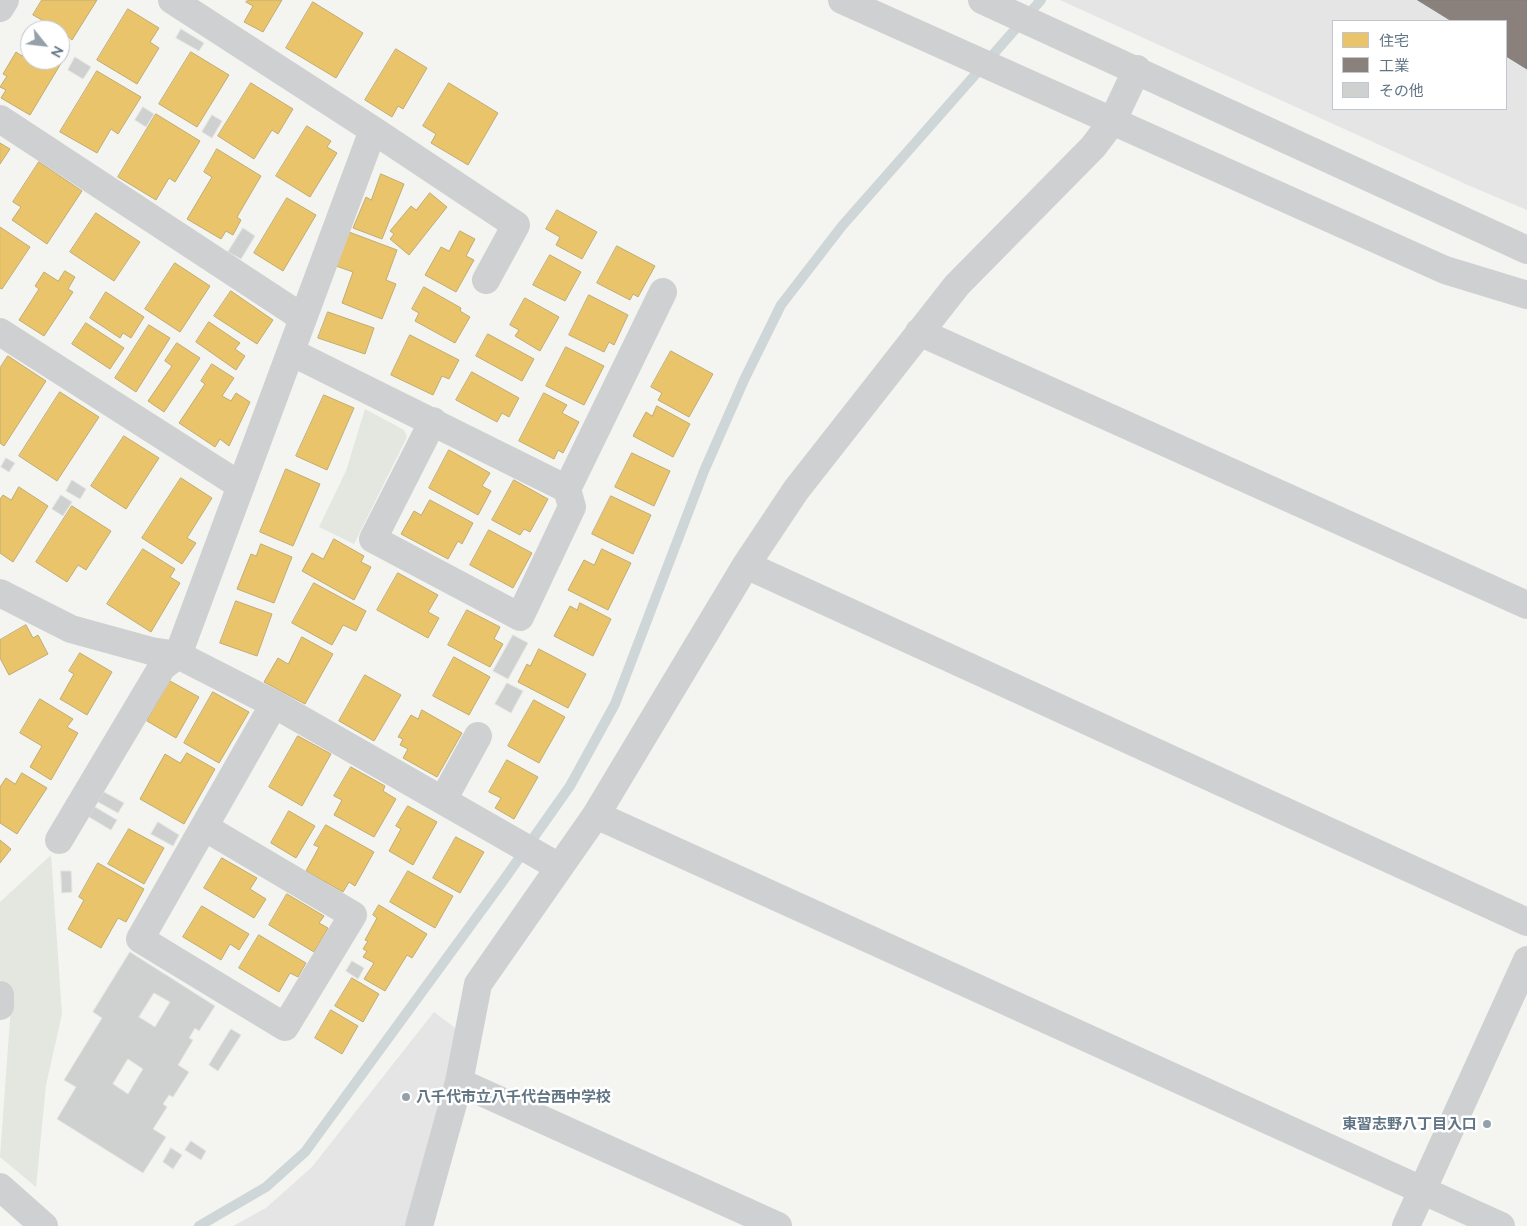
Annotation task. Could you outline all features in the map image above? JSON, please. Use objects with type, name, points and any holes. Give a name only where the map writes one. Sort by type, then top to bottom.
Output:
[{"type":"street","points":[[0,8],[5,0]]},
{"type":"street","points":[[172,0],[516,225],[486,280]]},
{"type":"street","points":[[842,0],[1444,270],[1527,295]]},
{"type":"street","points":[[982,0],[1527,250]]},
{"type":"street","points":[[419,1226],[460,1082],[478,984],[552,863],[596,815],[746,565],[796,490],[957,285],[1093,147],[1112,122],[1136,69]]},
{"type":"street","points":[[0,120],[303,318]]},
{"type":"street","points":[[59,840],[162,667],[178,655],[373,130]]},
{"type":"street","points":[[433,421],[373,539],[520,617],[572,507],[567,489],[663,292]]},
{"type":"street","points":[[0,332],[241,486]]},
{"type":"street","points":[[919,332],[1527,605]]},
{"type":"street","points":[[291,352],[567,489]]},
{"type":"street","points":[[746,565],[1527,922]]},
{"type":"street","points":[[4,600],[72,630],[151,651],[178,655],[274,704],[552,863]]},
{"type":"street","points":[[204,827],[353,915],[285,1027],[140,939],[274,704]]},
{"type":"street","points":[[443,800],[478,736]]},
{"type":"street","points":[[596,815],[1501,1226]]},
{"type":"street","points":[[1406,1226],[1527,960]]},
{"type":"street","points":[[0,995],[0,1006]]},
{"type":"street","points":[[460,1082],[778,1226]]},
{"type":"street","points":[[0,1187],[44,1226]]},
{"type":"shaded area","points":[[1060,0],[1527,0],[1527,210],[1470,186]]},
{"type":"shaded area","points":[[365,409],[404,430],[407,437],[354,544],[319,527],[346,471]]},
{"type":"shaded area","points":[[51,855],[62,1014],[46,1085],[36,1187],[0,1157],[12,992],[0,980],[0,902]]},
{"type":"shaded area","name":"八千代市立八千代台西中学校","points":[[434,1012],[459,1031],[406,1226],[233,1226],[266,1208],[312,1167]]},
{"type":"building: 住宅","points":[[42,0],[97,0],[72,40],[70,38],[70,20],[42,20],[33,15]]},
{"type":"building: 住宅","points":[[248,0],[282,0],[263,32],[244,22],[253,6],[246,2]]},
{"type":"building: 住宅","points":[[313,2],[363,33],[336,78],[286,48]]},
{"type":"building: 住宅","points":[[128,9],[159,28],[150,42],[159,48],[137,84],[97,60]]},
{"type":"building: 住宅","points":[[396,49],[427,68],[403,109],[398,106],[392,117],[365,100]]},
{"type":"building: 住宅","points":[[16,52],[20,55],[20,70],[57,70],[30,115],[1,98],[6,90],[0,87],[7,76],[3,74]]},
{"type":"building: 住宅","points":[[191,52],[229,75],[197,127],[159,104]]},
{"type":"building: 住宅","points":[[97,71],[141,97],[118,134],[111,129],[97,153],[60,132]]},
{"type":"building: 住宅","points":[[251,83],[293,109],[278,134],[272,130],[254,159],[218,136]]},
{"type":"building: 住宅","points":[[449,83],[498,113],[468,165],[431,143],[436,134],[423,126]]},
{"type":"building: 住宅","points":[[156,114],[200,141],[175,182],[169,178],[156,200],[118,177]]},
{"type":"building: 住宅","points":[[307,126],[331,141],[327,147],[337,153],[310,197],[276,176]]},
{"type":"building: 住宅","points":[[0,143],[10,149],[0,164]]},
{"type":"building: 住宅","points":[[217,149],[261,176],[237,217],[241,220],[233,235],[226,231],[221,239],[187,219],[212,177],[204,172]]},
{"type":"building: 住宅","points":[[39,162],[82,191],[47,244],[12,220],[21,207],[13,202]]},
{"type":"building: 住宅","points":[[381,174],[404,184],[382,239],[353,228],[366,197],[371,200]]},
{"type":"building: 住宅","points":[[430,193],[447,207],[409,255],[390,239],[394,234],[390,231],[411,206],[416,210]]},
{"type":"building: 住宅","points":[[287,198],[316,215],[283,271],[254,253]]},
{"type":"building: 住宅","points":[[557,210],[597,232],[582,259],[556,245],[560,237],[546,229]]},
{"type":"building: 住宅","points":[[96,213],[140,242],[114,281],[70,252]]},
{"type":"building: 住宅","points":[[0,227],[30,247],[2,289],[0,288]]},
{"type":"building: 住宅","points":[[460,231],[475,239],[466,256],[474,260],[456,292],[425,275],[441,247],[449,251]]},
{"type":"building: 住宅","points":[[349,232],[397,250],[386,280],[396,284],[382,319],[342,303],[353,272],[336,266]]},
{"type":"building: 住宅","points":[[617,246],[655,266],[638,297],[633,294],[630,300],[597,283]]},
{"type":"building: 住宅","points":[[550,255],[581,272],[565,301],[533,285]]},
{"type":"building: 住宅","points":[[175,263],[210,286],[180,332],[145,309]]},
{"type":"building: 住宅","points":[[65,271],[75,277],[68,289],[73,292],[44,336],[19,320],[39,289],[35,286],[44,272],[58,281]]},
{"type":"building: 住宅","points":[[424,287],[461,308],[460,311],[470,317],[455,343],[415,321],[419,313],[412,309]]},
{"type":"building: 住宅","points":[[231,291],[273,320],[257,344],[214,316]]},
{"type":"building: 住宅","points":[[106,292],[144,317],[131,338],[123,333],[120,338],[90,318]]},
{"type":"building: 住宅","points":[[589,295],[628,315],[614,345],[609,342],[604,352],[569,335]]},
{"type":"building: 住宅","points":[[525,298],[559,317],[540,351],[515,336],[519,330],[510,325]]},
{"type":"building: 住宅","points":[[328,312],[374,328],[365,354],[318,338]]},
{"type":"building: 住宅","points":[[209,322],[240,343],[235,349],[245,356],[236,370],[196,342]]},
{"type":"building: 住宅","points":[[86,323],[124,348],[110,369],[72,344]]},
{"type":"building: 住宅","points":[[149,325],[170,338],[136,392],[115,378]]},
{"type":"building: 住宅","points":[[488,334],[534,359],[522,381],[476,356]]},
{"type":"building: 住宅","points":[[410,335],[459,360],[449,379],[442,376],[433,395],[391,375]]},
{"type":"building: 住宅","points":[[177,343],[200,358],[164,412],[148,401],[172,366],[165,361]]},
{"type":"building: 住宅","points":[[566,347],[604,366],[584,405],[546,386]]},
{"type":"building: 住宅","points":[[671,351],[713,374],[689,417],[658,400],[662,393],[651,387]]},
{"type":"building: 住宅","points":[[8,356],[46,381],[4,446],[0,443],[0,368]]},
{"type":"building: 住宅","points":[[212,364],[234,378],[222,396],[231,401],[236,393],[250,402],[229,446],[220,439],[215,447],[179,423],[205,384],[201,381]]},
{"type":"building: 住宅","points":[[472,372],[519,398],[509,417],[502,413],[497,422],[456,400]]},
{"type":"building: 住宅","points":[[60,392],[99,417],[57,481],[19,456]]},
{"type":"building: 住宅","points":[[544,393],[567,405],[562,413],[579,422],[563,453],[558,450],[554,459],[519,441]]},
{"type":"building: 住宅","points":[[324,395],[354,408],[327,470],[296,456]]},
{"type":"building: 住宅","points":[[657,406],[690,424],[673,457],[633,436],[646,412],[652,416]]},
{"type":"building: 住宅","points":[[124,436],[159,458],[126,509],[91,486]]},
{"type":"building: 住宅","points":[[449,450],[490,473],[482,486],[491,491],[478,515],[429,488]]},
{"type":"building: 住宅","points":[[632,453],[670,471],[654,506],[615,487]]},
{"type":"building: 住宅","points":[[286,469],[320,484],[293,546],[260,532]]},
{"type":"building: 住宅","points":[[181,478],[212,498],[187,538],[196,543],[182,564],[142,538]]},
{"type":"building: 住宅","points":[[514,480],[548,499],[530,532],[524,529],[520,535],[492,520]]},
{"type":"building: 住宅","points":[[19,487],[48,506],[13,562],[0,553],[0,499],[3,495],[11,500]]},
{"type":"building: 住宅","points":[[611,496],[651,515],[633,554],[592,534]]},
{"type":"building: 住宅","points":[[430,500],[473,523],[462,544],[458,541],[448,559],[401,534],[414,511],[421,515]]},
{"type":"building: 住宅","points":[[72,506],[111,531],[86,570],[78,565],[67,582],[36,562]]},
{"type":"building: 住宅","points":[[489,530],[532,553],[513,588],[470,565]]},
{"type":"building: 住宅","points":[[334,539],[364,556],[361,562],[371,567],[354,600],[302,571],[312,553],[323,559]]},
{"type":"building: 住宅","points":[[261,544],[292,557],[274,603],[237,589],[251,554],[256,556]]},
{"type":"building: 住宅","points":[[143,549],[175,569],[170,577],[180,583],[151,632],[107,604]]},
{"type":"building: 住宅","points":[[602,549],[631,563],[608,610],[568,590],[584,560],[594,565]]},
{"type":"building: 住宅","points":[[398,573],[438,595],[428,612],[439,618],[428,638],[377,610]]},
{"type":"building: 住宅","points":[[314,583],[366,611],[356,631],[343,625],[332,645],[292,623]]},
{"type":"building: 住宅","points":[[236,601],[272,614],[257,656],[220,643]]},
{"type":"building: 住宅","points":[[580,603],[611,619],[593,656],[554,636],[570,606],[577,610]]},
{"type":"building: 住宅","points":[[467,610],[500,627],[494,639],[503,644],[490,667],[448,645]]},
{"type":"building: 住宅","points":[[26,625],[33,638],[38,635],[48,654],[9,675],[0,658],[0,640]]},
{"type":"building: 住宅","points":[[302,637],[333,654],[305,704],[264,682],[278,658],[288,664]]},
{"type":"building: 住宅","points":[[539,649],[586,674],[568,708],[518,682],[527,664],[530,666]]},
{"type":"building: 住宅","points":[[80,653],[112,672],[87,715],[60,699],[74,674],[69,671]]},
{"type":"building: 住宅","points":[[454,657],[490,677],[469,715],[433,696]]},
{"type":"building: 住宅","points":[[365,675],[401,695],[374,741],[339,721]]},
{"type":"building: 住宅","points":[[170,681],[199,697],[176,738],[147,721]]},
{"type":"building: 住宅","points":[[213,692],[249,712],[219,763],[184,743]]},
{"type":"building: 住宅","points":[[40,699],[73,719],[67,727],[78,733],[51,780],[30,767],[42,746],[20,733]]},
{"type":"building: 住宅","points":[[534,700],[565,717],[539,763],[508,746]]},
{"type":"building: 住宅","points":[[422,710],[462,733],[437,777],[403,758],[408,749],[400,745],[403,739],[398,737],[411,715],[418,719]]},
{"type":"building: 住宅","points":[[298,736],[331,754],[302,806],[269,787]]},
{"type":"building: 住宅","points":[[187,753],[215,769],[184,824],[140,799],[165,754],[180,763]]},
{"type":"building: 住宅","points":[[507,760],[538,777],[514,819],[495,808],[501,798],[489,792]]},
{"type":"building: 住宅","points":[[351,767],[385,786],[383,791],[396,799],[374,837],[334,815],[342,800],[334,796]]},
{"type":"building: 住宅","points":[[22,773],[47,788],[17,834],[0,823],[0,787],[6,778],[15,784]]},
{"type":"building: 住宅","points":[[408,806],[437,822],[413,865],[389,851],[401,829],[396,826]]},
{"type":"building: 住宅","points":[[289,811],[315,826],[296,858],[271,843]]},
{"type":"building: 住宅","points":[[326,825],[374,852],[355,886],[349,882],[343,892],[306,871],[319,847],[314,845]]},
{"type":"building: 住宅","points":[[129,829],[164,848],[144,884],[108,864]]},
{"type":"building: 住宅","points":[[456,837],[484,852],[460,893],[433,878]]},
{"type":"building: 住宅","points":[[0,840],[11,849],[0,863]]},
{"type":"building: 住宅","points":[[222,858],[257,878],[250,889],[266,899],[254,918],[204,888]]},
{"type":"building: 住宅","points":[[98,863],[144,889],[126,922],[118,918],[101,948],[68,929],[84,900],[79,897]]},
{"type":"building: 住宅","points":[[408,871],[453,896],[435,928],[390,902]]},
{"type":"building: 住宅","points":[[287,894],[324,916],[319,923],[328,928],[314,952],[269,925]]},
{"type":"building: 住宅","points":[[379,905],[427,934],[412,958],[407,955],[385,991],[364,979],[374,963],[363,957],[367,951],[363,949],[368,941],[365,940],[377,918],[373,915]]},
{"type":"building: 住宅","points":[[202,906],[249,934],[239,950],[230,944],[221,960],[183,937]]},
{"type":"building: 住宅","points":[[259,935],[306,963],[298,977],[290,973],[279,992],[239,968]]},
{"type":"building: 住宅","points":[[352,978],[379,994],[363,1022],[335,1006]]},
{"type":"building: 住宅","points":[[331,1010],[358,1026],[342,1054],[315,1038]]},
{"type":"building: 工業","points":[[1418,0],[1527,0],[1527,69],[1507,57],[1507,20],[1450,20]]},
{"type":"building: その他","points":[[181,29],[204,43],[199,51],[176,38]]},
{"type":"building: その他","points":[[75,57],[91,67],[83,79],[68,70],[70,70]]},
{"type":"building: その他","points":[[143,107],[154,114],[146,127],[135,120]]},
{"type":"building: その他","points":[[212,115],[222,121],[212,138],[202,132]]},
{"type":"building: その他","points":[[243,228],[255,236],[241,259],[228,252]]},
{"type":"building: その他","points":[[6,458],[15,463],[9,472],[1,467]]},
{"type":"building: その他","points":[[72,480],[86,489],[80,499],[66,491]]},
{"type":"building: その他","points":[[61,495],[72,502],[63,516],[52,509]]},
{"type":"building: その他","points":[[513,635],[528,643],[508,679],[493,671]]},
{"type":"building: その他","points":[[507,683],[523,691],[511,713],[495,704]]},
{"type":"building: その他","points":[[104,792],[124,803],[118,813],[98,802]]},
{"type":"building: その他","points":[[95,807],[117,820],[111,830],[89,817]]},
{"type":"building: その他","points":[[158,822],[179,835],[173,846],[151,834]]},
{"type":"building: その他","points":[[61,871],[71,871],[72,892],[62,893]]},
{"type":"building: その他","points":[[130,952],[215,1006],[199,1031],[195,1028],[189,1038],[193,1040],[178,1065],[189,1072],[173,1097],[169,1095],[163,1104],[167,1107],[153,1129],[166,1137],[143,1173],[57,1119],[76,1087],[64,1080],[102,1018],[93,1012]],"holes":[[[154,993],[170,1002],[155,1027],[139,1017]],[[128,1059],[143,1069],[128,1094],[113,1084]]]},
{"type":"building: その他","points":[[352,961],[364,968],[358,979],[346,971]]},
{"type":"building: その他","points":[[231,1029],[241,1035],[218,1071],[209,1065]]},
{"type":"building: その他","points":[[191,1141],[206,1151],[201,1160],[185,1150]]},
{"type":"building: その他","points":[[171,1148],[182,1155],[173,1169],[163,1162]]},
{"type":"waterway","points":[[199,1226],[266,1187],[305,1152],[570,786],[615,704],[704,471],[744,380],[781,305],[842,226],[1041,0]]},
{"type":"place","name":"八千代市立八千代台西中学校","points":[[406,1097]]},
{"type":"place","name":"東習志野八丁目入口","points":[[1487,1124]]}]
